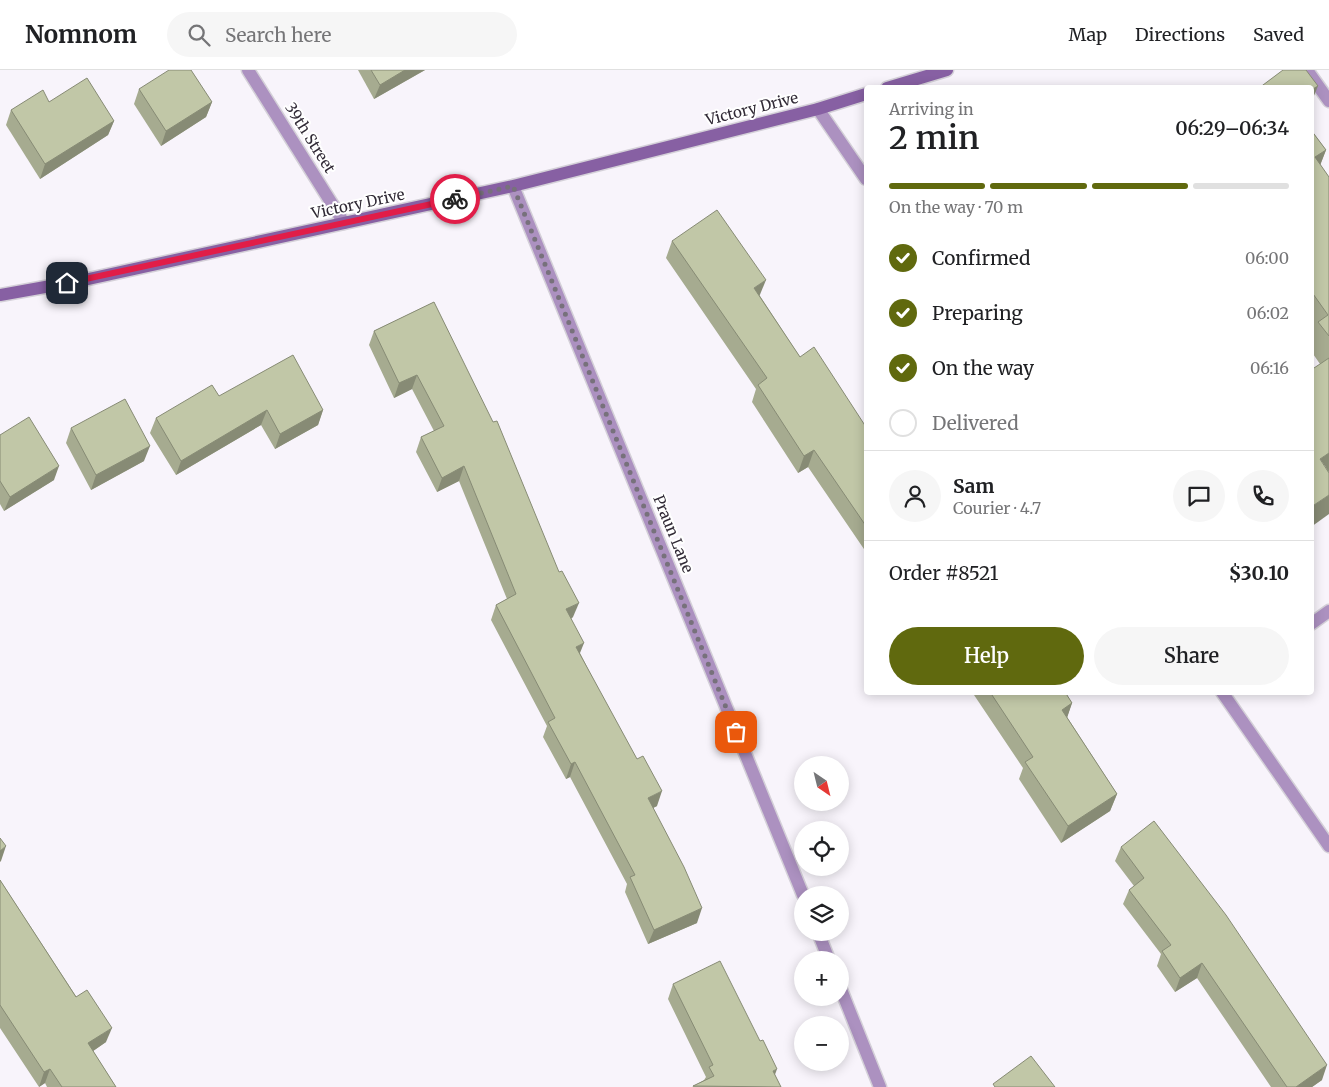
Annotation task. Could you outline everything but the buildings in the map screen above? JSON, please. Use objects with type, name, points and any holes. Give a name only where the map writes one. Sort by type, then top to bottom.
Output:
[{"type":"main road","points":[[893,85],[913,74],[948,70]]},
{"type":"main road","name":"Victory Drive","points":[[0,295],[84,280],[513,186],[818,109],[864,95]]},
{"type":"street","name":"39th Street","points":[[248,70],[344,223]]},
{"type":"street","points":[[1308,70],[1329,101]]},
{"type":"street","points":[[1317,84],[1329,77]]},
{"type":"street","points":[[818,109],[864,177]]},
{"type":"street","name":"Praun Lane","points":[[513,186],[799,886]]},
{"type":"street","points":[[1314,622],[1329,611]]},
{"type":"street","points":[[1224,695],[1329,846]]},
{"type":"street","points":[[848,1006],[880,1087]]},
{"type":"way so far","points":[[455,199],[513,186],[736,732]]},
{"type":"route","points":[[67,283],[455,199]]}]
